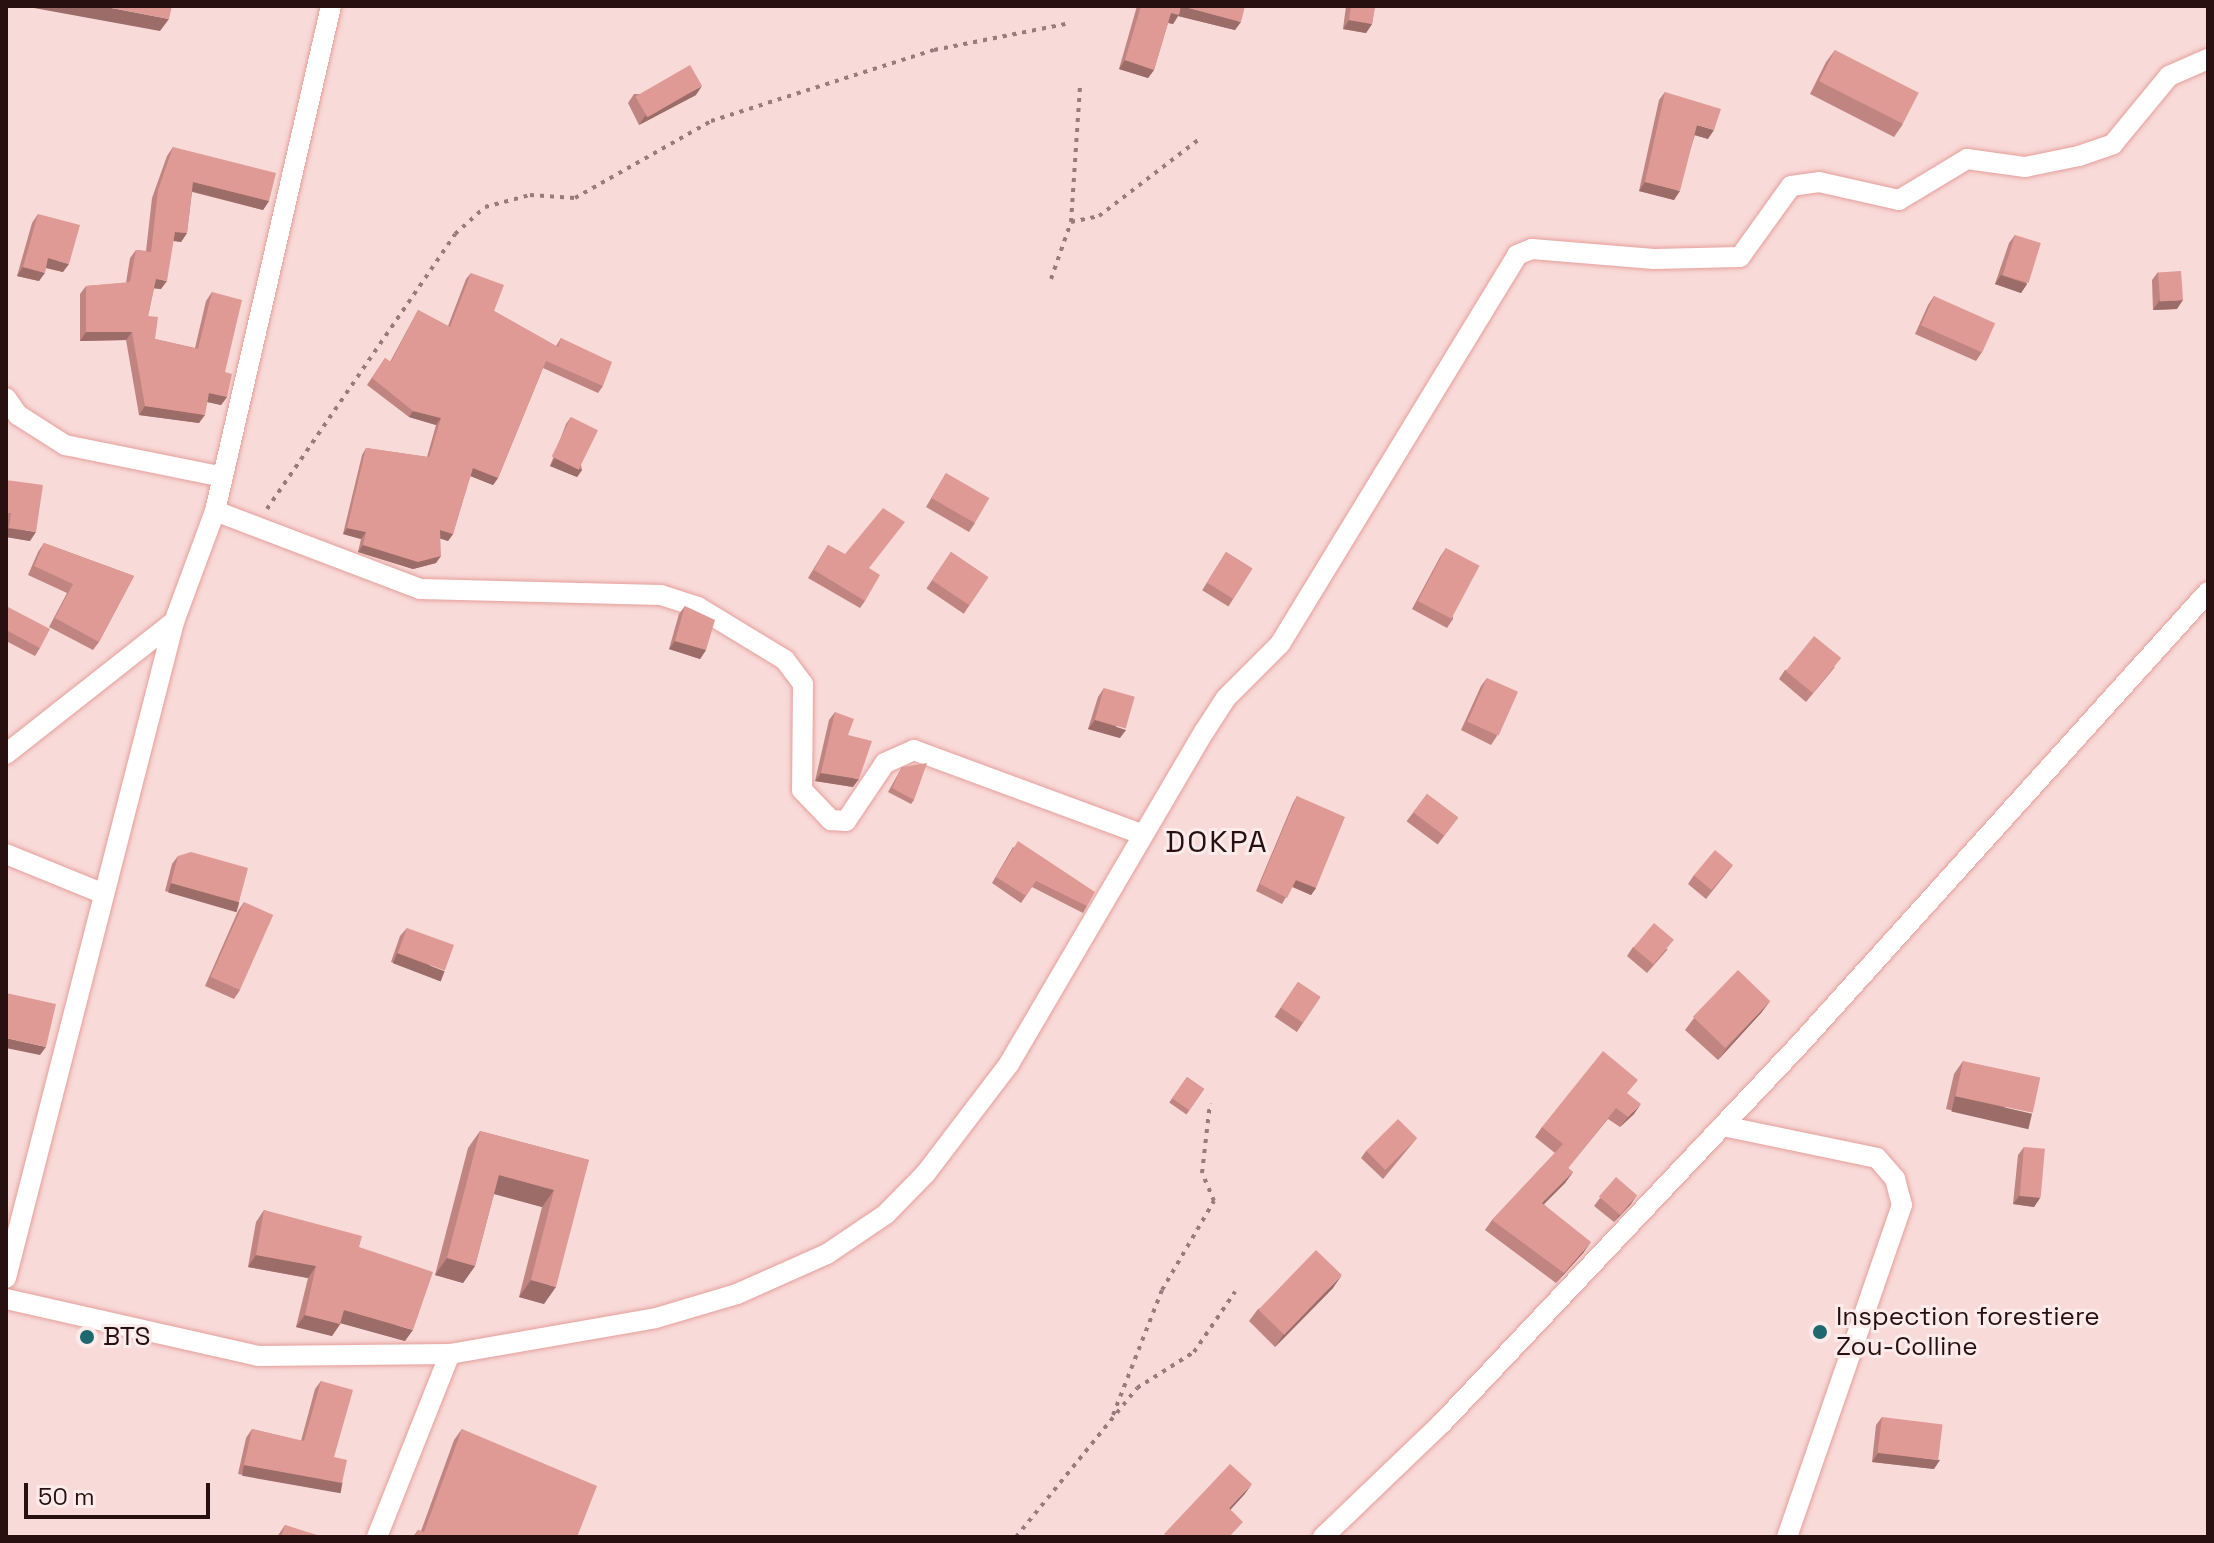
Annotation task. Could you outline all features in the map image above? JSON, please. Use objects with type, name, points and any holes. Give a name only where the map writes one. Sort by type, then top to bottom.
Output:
[{"type":"street","points":[[6,1278],[174,622],[215,511],[331,6]]},
{"type":"street","points":[[6,1299],[258,1356],[450,1354],[656,1318],[737,1294],[827,1254],[886,1214],[1009,1064],[1141,834],[1226,698],[1280,644],[1517,255],[1532,249],[1668,260],[1740,257],[1791,186],[1819,182],[1899,200],[1967,159],[2025,167],[2079,156],[2113,144],[2169,76],[2208,59]]},
{"type":"street","points":[[6,398],[18,415],[65,445],[223,477]]},
{"type":"street","points":[[215,511],[420,589],[661,595],[698,607],[785,660],[803,684],[802,790],[831,820],[846,821],[885,763],[914,750],[1141,834]]},
{"type":"street","points":[[1323,1537],[1442,1423],[1723,1126],[2208,592]]},
{"type":"street","points":[[6,754],[174,622]]},
{"type":"street","points":[[6,854],[104,894]]},
{"type":"street","points":[[1723,1126],[1877,1158],[1895,1179],[1902,1205],[1787,1537]]},
{"type":"street","points":[[377,1537],[450,1354]]},
{"type":"path","points":[[255,528],[455,234],[485,207],[530,195],[575,198],[711,121],[934,50],[1065,24]]},
{"type":"path","points":[[1051,279],[1071,222],[1080,85]]},
{"type":"path","points":[[1071,222],[1099,216],[1198,140]]},
{"type":"path","points":[[1113,1415],[1158,1299],[1214,1201],[1202,1164],[1210,1103]]},
{"type":"path","points":[[1016,1537],[1137,1388],[1194,1352],[1235,1292]]},
{"type":"building","points":[[101,6],[172,6],[169,19]]},
{"type":"building","points":[[1141,6],[1181,6],[1179,15],[1171,13],[1154,70],[1125,60]]},
{"type":"building","points":[[1181,6],[1245,6],[1241,22]]},
{"type":"building","points":[[1351,6],[1375,6],[1372,24],[1349,20]]},
{"type":"building","points":[[1835,50],[1919,93],[1903,124],[1819,81]]},
{"type":"building","points":[[690,65],[702,86],[647,117],[635,96]]},
{"type":"building","points":[[1665,92],[1721,109],[1714,130],[1697,125],[1680,191],[1645,182]]},
{"type":"building","points":[[173,147],[276,173],[269,201],[193,182],[187,233],[175,232],[167,281],[156,279],[148,316],[158,317],[155,339],[198,349],[212,292],[242,300],[225,372],[232,374],[227,397],[209,393],[205,415],[145,406],[132,332],[86,332],[86,286],[130,282],[136,250],[151,252],[158,190]]},
{"type":"building","points":[[38,214],[80,225],[69,264],[48,258],[45,273],[23,267]]},
{"type":"building","points":[[2015,235],[2041,243],[2029,283],[2003,275]]},
{"type":"building","points":[[2181,271],[2183,300],[2160,302],[2158,273]]},
{"type":"building","points":[[471,273],[504,285],[494,311],[558,347],[561,338],[612,362],[603,386],[546,361],[498,478],[473,468],[453,534],[440,530],[441,556],[418,562],[363,545],[366,532],[347,528],[366,448],[429,457],[441,418],[413,411],[372,378],[385,358],[391,362],[418,310],[450,327]]},
{"type":"building","points":[[1934,296],[1995,323],[1982,352],[1921,325]]},
{"type":"building","points":[[571,417],[598,430],[579,470],[552,457]]},
{"type":"building","points":[[946,473],[989,498],[975,523],[932,498]]},
{"type":"building","points":[[6,480],[43,485],[36,532],[9,528],[11,513],[6,513]]},
{"type":"building","points":[[883,508],[905,522],[869,568],[880,575],[865,601],[814,570],[828,545],[845,554]]},
{"type":"building","points":[[44,543],[134,576],[99,642],[55,618],[73,584],[34,566]]},
{"type":"building","points":[[1446,548],[1480,566],[1451,619],[1418,601]]},
{"type":"building","points":[[951,552],[988,577],[969,605],[932,580]]},
{"type":"building","points":[[1226,552],[1252,568],[1233,599],[1207,583]]},
{"type":"building","points":[[6,606],[50,629],[40,648],[6,630]]},
{"type":"building","points":[[685,606],[715,620],[706,650],[675,641]]},
{"type":"building","points":[[1814,636],[1841,658],[1813,693],[1786,671]]},
{"type":"building","points":[[1487,678],[1518,692],[1499,736],[1467,722]]},
{"type":"building","points":[[1104,688],[1135,697],[1126,729],[1095,720]]},
{"type":"building","points":[[835,712],[854,719],[848,735],[872,741],[859,779],[821,773]]},
{"type":"building","points":[[927,763],[914,800],[892,788],[902,767]]},
{"type":"building","points":[[1427,794],[1458,817],[1444,836],[1413,812]]},
{"type":"building","points":[[1297,796],[1345,817],[1316,888],[1296,880],[1287,898],[1260,884]]},
{"type":"building","points":[[1018,841],[1095,892],[1087,906],[1036,881],[1026,896],[996,877]]},
{"type":"building","points":[[1715,850],[1733,865],[1711,890],[1694,875]]},
{"type":"building","points":[[191,852],[248,868],[239,902],[171,883],[178,856]]},
{"type":"building","points":[[244,902],[273,915],[240,990],[211,977]]},
{"type":"building","points":[[1654,923],[1674,940],[1653,964],[1633,948]]},
{"type":"building","points":[[407,928],[454,945],[445,970],[398,953]]},
{"type":"building","points":[[1738,970],[1770,1001],[1725,1048],[1693,1017]]},
{"type":"building","points":[[1298,982],[1320,997],[1303,1023],[1281,1008]]},
{"type":"building","points":[[6,993],[56,1004],[46,1047],[6,1038]]},
{"type":"building","points":[[1603,1051],[1638,1080],[1627,1093],[1641,1104],[1628,1117],[1616,1108],[1568,1168],[1573,1172],[1542,1203],[1591,1242],[1564,1273],[1492,1220],[1563,1144],[1542,1127]]},
{"type":"building","points":[[1963,1061],[2040,1077],[2033,1113],[1956,1096]]},
{"type":"building","points":[[1187,1077],[1204,1089],[1189,1110],[1172,1098]]},
{"type":"building","points":[[1398,1119],[1417,1138],[1385,1170],[1366,1151]]},
{"type":"building","points":[[480,1131],[589,1160],[556,1287],[531,1280],[554,1190],[499,1175],[475,1266],[447,1258]]},
{"type":"building","points":[[2024,1147],[2045,1149],[2041,1198],[2020,1196]]},
{"type":"building","points":[[1616,1177],[1637,1195],[1620,1215],[1599,1197]]},
{"type":"building","points":[[264,1210],[362,1236],[359,1247],[433,1272],[413,1330],[344,1310],[340,1324],[305,1315],[316,1266],[256,1255]]},
{"type":"building","points":[[1316,1250],[1342,1275],[1284,1335],[1258,1310]]},
{"type":"building","points":[[321,1381],[353,1390],[334,1457],[347,1460],[342,1483],[244,1465],[252,1429],[304,1441]]},
{"type":"building","points":[[1882,1417],[1943,1424],[1938,1460],[1878,1453]]},
{"type":"building","points":[[462,1429],[597,1486],[577,1537],[415,1537],[418,1530],[424,1532]]},
{"type":"building","points":[[1230,1464],[1252,1484],[1229,1508],[1243,1522],[1229,1537],[1167,1537],[1164,1534]]},
{"type":"building","points":[[285,1525],[317,1535],[317,1537],[281,1537]]},
{"type":"place","name":"Inspection forestiere Zou-Colline","points":[[1820,1332]]},
{"type":"place","name":"BTS","points":[[87,1337]]},
{"type":"district","name":"DOKPA","points":[[1217,842]]}]
